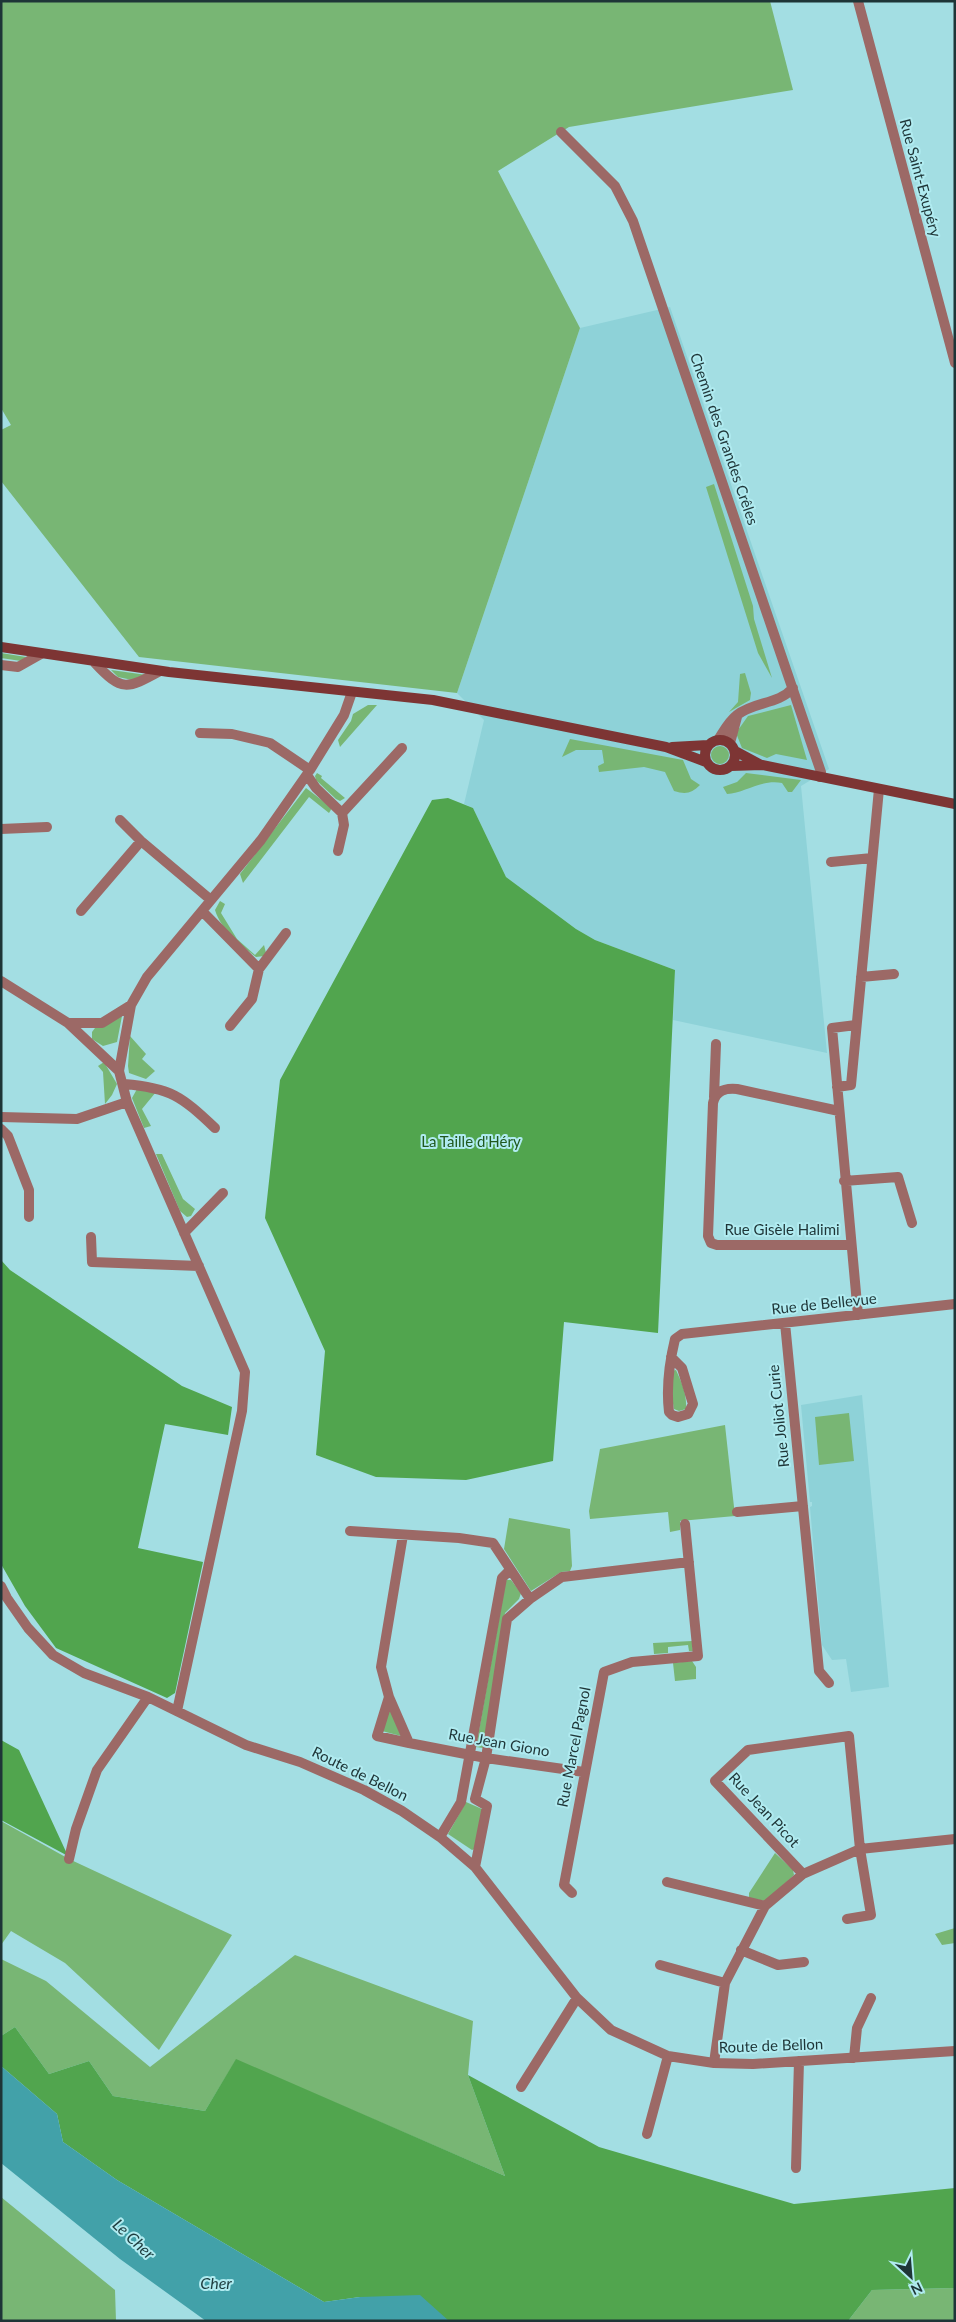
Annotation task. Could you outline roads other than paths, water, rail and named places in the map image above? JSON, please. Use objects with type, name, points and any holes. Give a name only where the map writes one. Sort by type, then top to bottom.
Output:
[{"type":"main road","points":[[1,647],[95,663],[160,671],[433,700],[666,747],[706,762],[715,770],[724,770],[730,766],[735,759],[732,747]]},
{"type":"main road","points":[[666,747],[713,742],[732,747],[762,765]]},
{"type":"main road","points":[[706,762],[705,753],[713,742]]},
{"type":"main road","points":[[730,766],[762,765],[955,804]]},
{"type":"street","name":"Rue Saint-Exupéry","points":[[858,1],[950,329],[955,362]]},
{"type":"street","name":"Chemin des Grandes Crêles","points":[[561,132],[615,186],[633,221],[793,688],[821,772],[820,777]]},
{"type":"street","points":[[1,665],[18,667],[41,654]]},
{"type":"street","points":[[95,663],[113,682],[135,685],[160,671]]},
{"type":"street","points":[[713,742],[738,714],[760,704],[776,701],[787,695],[793,688]]},
{"type":"street","points":[[119,1071],[131,1005],[147,976],[261,840],[309,773],[344,715],[352,692]]},
{"type":"street","points":[[732,747],[738,714]]},
{"type":"street","points":[[200,733],[232,734],[270,743],[309,773],[316,788],[342,813],[344,825],[338,851]]},
{"type":"street","points":[[342,813],[402,748]]},
{"type":"street","points":[[837,1087],[850,1085],[879,789]]},
{"type":"street","points":[[120,820],[141,841],[211,900]]},
{"type":"street","points":[[1,829],[47,827]]},
{"type":"street","points":[[81,911],[141,841]]},
{"type":"street","points":[[831,862],[872,858]]},
{"type":"street","points":[[202,911],[259,969]]},
{"type":"street","points":[[230,1026],[252,998],[259,969],[286,933]]},
{"type":"street","points":[[861,977],[894,974]]},
{"type":"street","points":[[1,981],[68,1023],[119,1071],[128,1102],[245,1372],[242,1411],[177,1711]]},
{"type":"street","points":[[68,1023],[102,1023],[131,1005]]},
{"type":"street","points":[[856,1025],[832,1028],[844,1181],[858,1315]]},
{"type":"street","name":"Rue Gisèle Halimi","points":[[716,1044],[708,1236],[712,1243],[851,1245]]},
{"type":"street","points":[[124,1084],[153,1087],[185,1100],[215,1128]]},
{"type":"street","points":[[714,1097],[721,1091],[737,1088],[839,1111]]},
{"type":"street","points":[[30,1217],[29,1190],[5,1132],[7,1118],[77,1119],[128,1102]]},
{"type":"street","points":[[844,1181],[898,1177],[912,1223]]},
{"type":"street","points":[[184,1233],[223,1193]]},
{"type":"street","points":[[91,1237],[92,1262],[199,1266]]},
{"type":"street","name":"Rue de Bellevue","points":[[671,1357],[675,1339],[682,1334],[696,1331],[955,1304]]},
{"type":"street","name":"Rue Joliot Curie","points":[[786,1323],[819,1671],[829,1683]]},
{"type":"street","points":[[671,1357],[682,1368],[693,1404],[688,1414],[678,1417],[669,1412],[667,1399],[667,1381],[671,1357]]},
{"type":"street","points":[[737,1512],[803,1506]]},
{"type":"street","name":"Rue Marcel Pagnol","points":[[572,1893],[564,1885],[604,1672],[632,1662],[698,1656],[685,1524]]},
{"type":"street","points":[[350,1531],[459,1538],[493,1543],[530,1599]]},
{"type":"street","points":[[403,1535],[381,1667],[389,1697],[409,1743]]},
{"type":"street","points":[[475,1799],[486,1758],[507,1620],[530,1599],[562,1576],[689,1562]]},
{"type":"street","points":[[440,1836],[461,1802],[502,1578],[510,1570]]},
{"type":"street","name":"Route de Bellon","points":[[1,1586],[28,1628],[53,1655],[84,1673],[148,1697],[246,1746],[300,1762],[364,1790],[402,1811],[440,1836],[475,1867],[577,1998],[611,2030],[668,2056],[714,2063],[799,2061],[955,2051]]},
{"type":"street","points":[[69,1859],[76,1829],[97,1770],[148,1697]]},
{"type":"street","name":"Rue Jean Giono","points":[[389,1697],[377,1736],[471,1753],[486,1758],[584,1772]]},
{"type":"street","name":"Rue Jean Picot","points":[[803,1874],[715,1781],[748,1750],[849,1736],[860,1849]]},
{"type":"street","points":[[462,1796],[475,1799],[487,1806],[475,1867]]},
{"type":"street","points":[[714,2063],[725,1983],[765,1906],[803,1874],[860,1849],[955,1839]]},
{"type":"street","points":[[847,1919],[871,1915],[860,1849]]},
{"type":"street","points":[[667,1882],[765,1906]]},
{"type":"street","points":[[741,1950],[778,1965],[804,1962]]},
{"type":"street","points":[[660,1965],[725,1983]]},
{"type":"street","points":[[521,2087],[577,1998]]},
{"type":"street","points":[[854,2058],[857,2028],[871,1998]]},
{"type":"street","points":[[647,2134],[668,2056]]},
{"type":"street","points":[[796,2168],[799,2061]]},
{"type":"water","name":"Cher","points":[[1,2066],[57,2114],[63,2142],[117,2180],[324,2302],[360,2297],[420,2295],[449,2321],[206,2321],[120,2259],[1,2163]]},
{"type":"park label","name":"La Taille d'Héry","points":[[471,1142]]},
{"type":"water label","name":"Le Cher","points":[[134,2239]]}]
